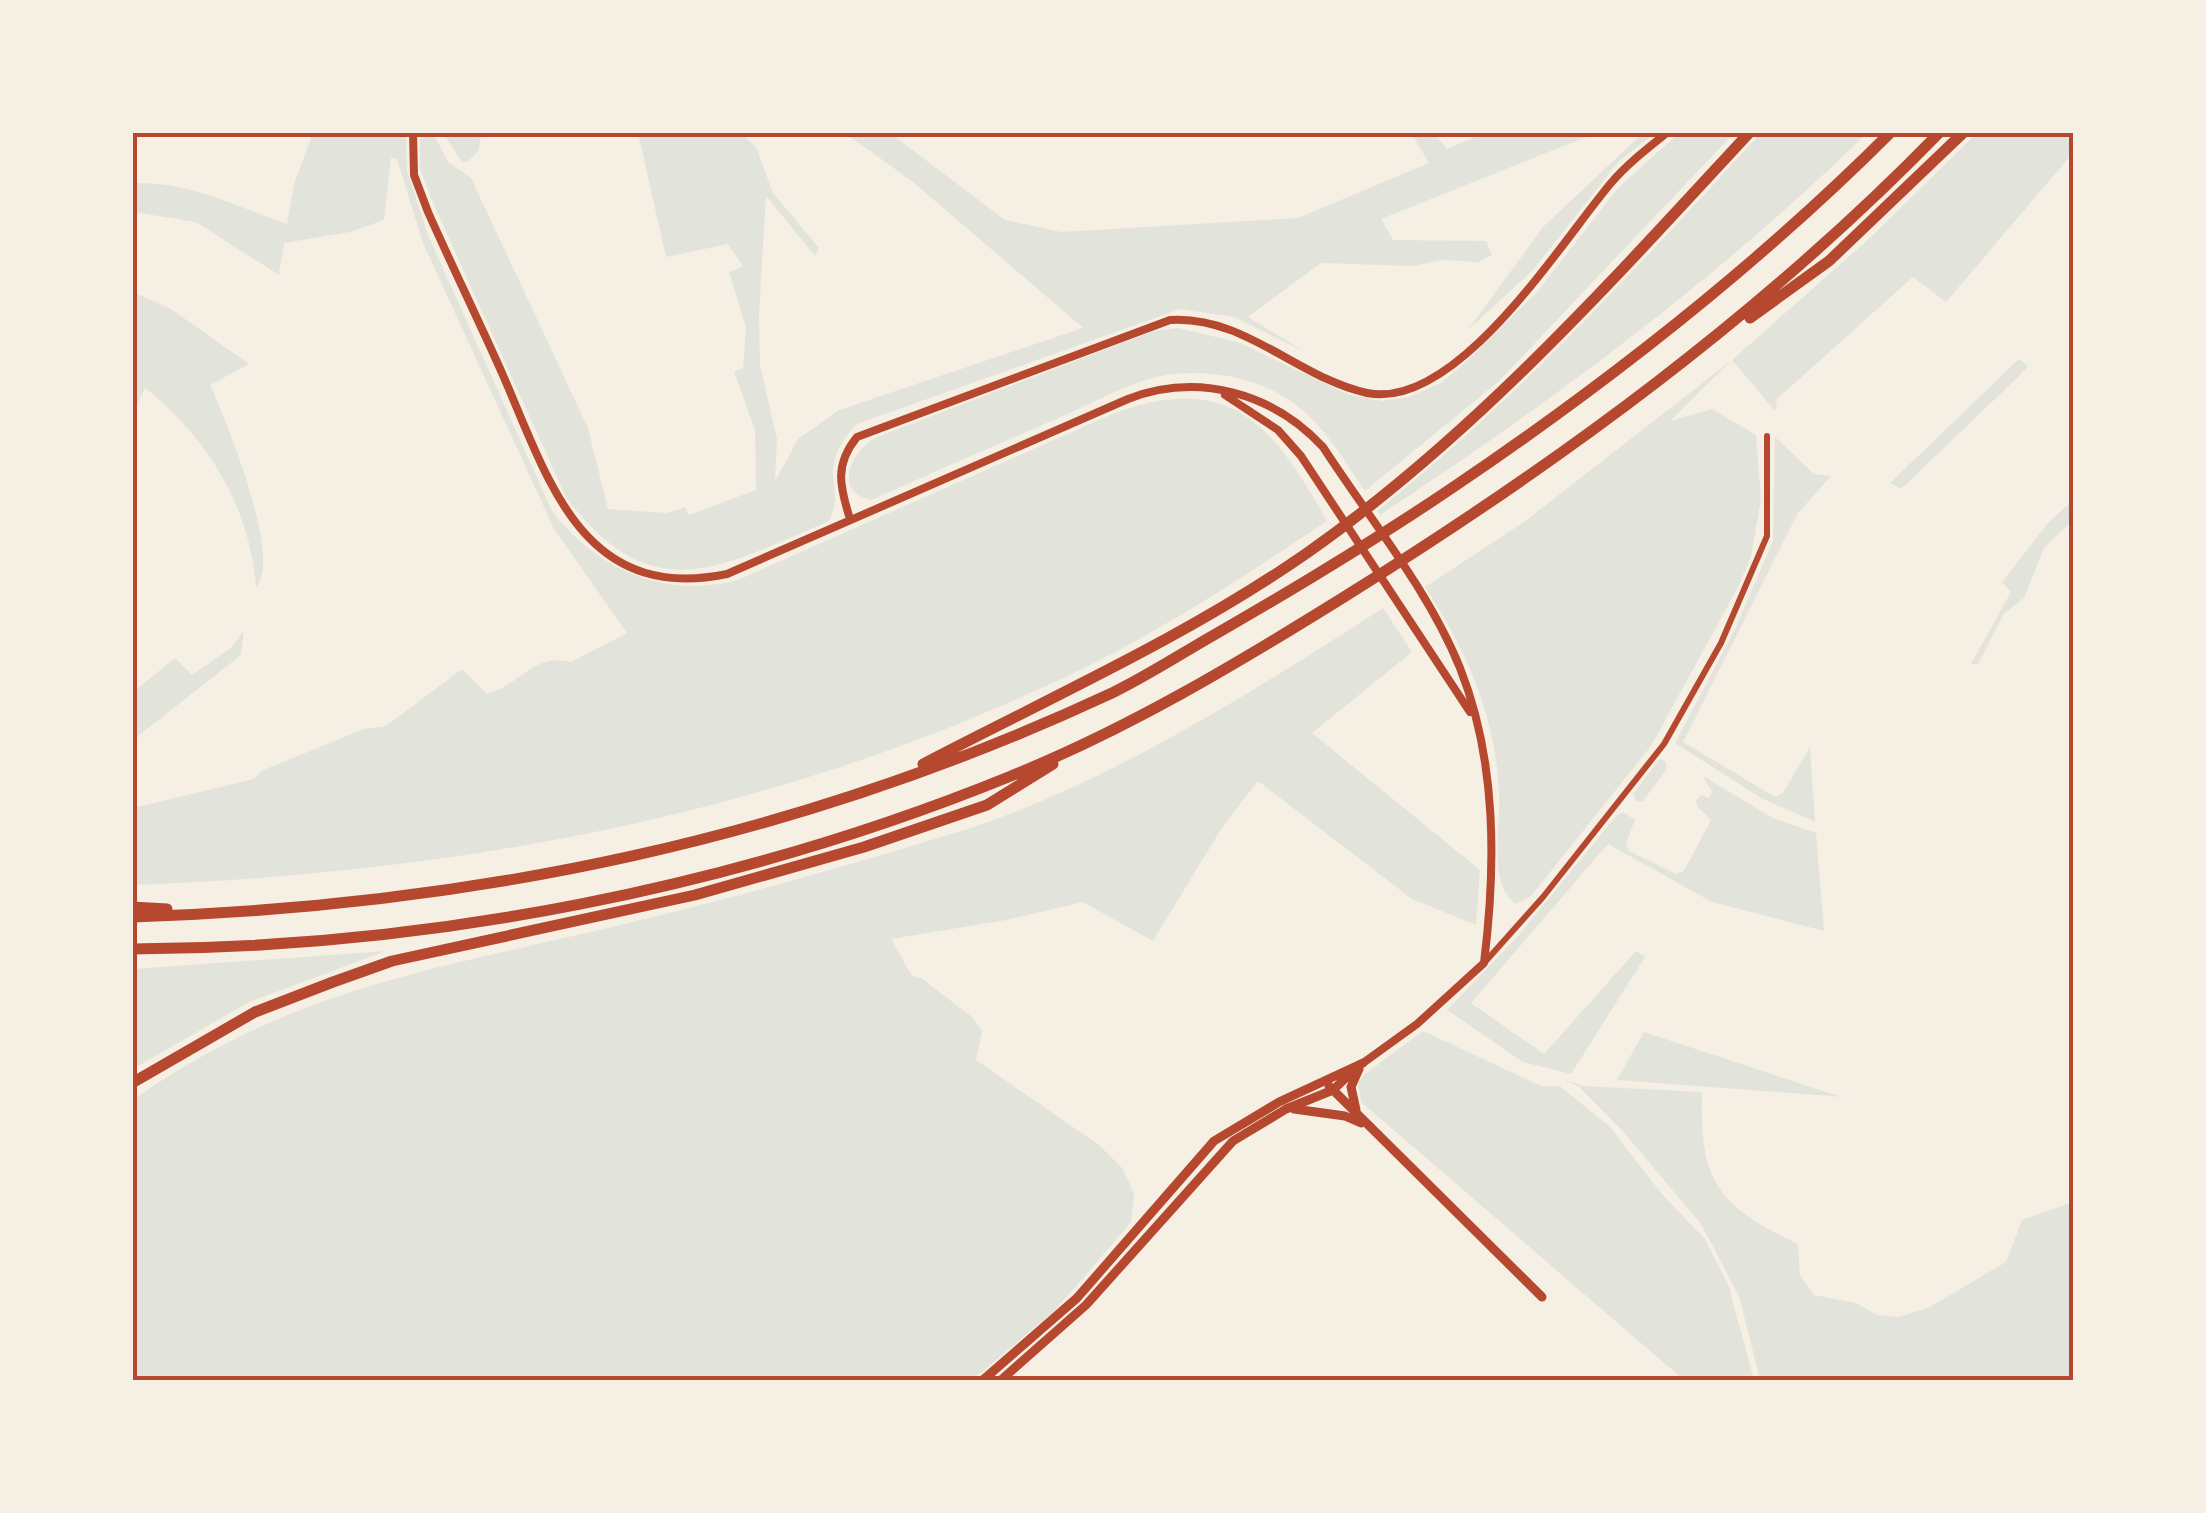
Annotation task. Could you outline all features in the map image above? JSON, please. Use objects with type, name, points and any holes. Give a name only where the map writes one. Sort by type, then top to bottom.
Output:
[{"type":"highway","points":[[878,788],[1189,628],[1364,509],[1520,377],[1750,132]]},
{"type":"highway","points":[[132,917],[246,913],[457,892],[564,874],[695,843],[878,788],[1117,690],[1343,560],[1542,427],[1656,342],[1780,240],[1892,132]]},
{"type":"highway","points":[[1641,396],[1786,277],[1940,132]]},
{"type":"highway","points":[[132,1083],[255,1012],[392,961],[695,895],[864,847],[986,804],[1099,736],[1249,654],[1477,512],[1829,261],[1964,132]]},
{"type":"highway","points":[[132,949],[384,932],[592,901],[802,848],[932,807],[1099,736]]},
{"type":"highway","points":[[132,907],[246,913]]},
{"type":"main road","points":[[983,1380],[1076,1298],[1214,1141],[1363,1062]]},
{"type":"main road","points":[[1001,1380],[1086,1305],[1233,1141],[1286,1109],[1333,1090],[1363,1062]]},
{"type":"main road","points":[[1363,1062],[1350,1099],[1369,1126]]},
{"type":"main road","points":[[1323,1081],[1542,1297]]},
{"type":"main road","points":[[1286,1109],[1345,1116],[1369,1126]]},
{"type":"street","points":[[412,132],[414,175],[428,212],[552,490],[581,534],[626,565],[662,577],[703,579],[748,566],[1148,391],[1212,388],[1283,410],[1323,447],[1426,604],[1459,666],[1487,767],[1491,818],[1484,963]]},
{"type":"street","points":[[850,520],[839,478],[844,455],[858,437],[1170,320],[1218,325],[1368,393],[1417,387],[1450,366],[1532,287],[1612,181],[1668,132]]},
{"type":"street","points":[[1212,388],[1278,430],[1317,481],[1475,720]]},
{"type":"street","points":[[1363,1062],[1417,1024],[1484,963],[1543,897],[1664,744],[1720,644],[1767,536],[1767,436]]},
{"type":"shaded area","points":[[1680,132],[1734,133],[1499,381],[1365,491],[1320,428],[1286,398],[1247,381],[1189,373],[1134,384],[871,500],[852,488],[849,480],[853,461],[877,437],[1154,331],[1177,328],[1238,342],[1347,394],[1382,401],[1409,397],[1441,383],[1468,360],[1537,292],[1618,188]]},
{"type":"shaded area","points":[[1978,132],[2073,133],[2073,153],[1946,302],[1913,277],[1777,399],[1775,411],[1732,360],[1871,237]]},
{"type":"shaded area","points":[[313,133],[406,133],[407,170],[428,235],[553,513],[592,551],[636,575],[685,586],[738,580],[1110,415],[1151,402],[1187,399],[1217,403],[1243,414],[1266,433],[1287,457],[1327,521],[1176,618],[1082,669],[969,719],[854,762],[738,798],[619,827],[499,850],[378,867],[133,885],[133,808],[254,779],[261,771],[364,729],[386,726],[462,669],[487,694],[537,665],[558,660],[571,662],[627,633],[554,529],[423,243],[397,159],[391,158],[384,220],[350,232],[284,243],[279,275],[196,222],[133,212],[133,183],[154,183],[212,196],[287,224],[294,184]]},
{"type":"shaded area","points":[[420,133],[433,133],[448,162],[471,178],[588,428],[608,509],[667,513],[685,507],[689,515],[756,490],[755,430],[734,372],[743,368],[746,327],[729,272],[743,266],[728,244],[666,257],[638,133],[741,133],[756,147],[773,193],[819,248],[815,256],[766,196],[760,365],[777,439],[775,481],[798,439],[839,410],[1083,328],[913,182],[845,133],[890,133],[1005,220],[1061,232],[1298,218],[1429,163],[1411,133],[1434,133],[1447,149],[1484,133],[1596,133],[1381,219],[1393,240],[1486,241],[1492,255],[1479,262],[1442,260],[1412,266],[1321,263],[1248,317],[1307,353],[1234,317],[1180,309],[857,424],[836,454],[834,508],[829,521],[754,553],[689,569],[659,567],[628,556],[598,533],[566,497],[433,203],[420,169]]},
{"type":"shaded area","points":[[443,133],[481,133],[479,150],[468,162],[462,162]]},
{"type":"shaded area","points":[[1643,133],[1655,133],[1619,161],[1533,270],[1468,330],[1543,227]]},
{"type":"shaded area","points":[[1761,133],[1867,133],[1753,238],[1633,336],[1380,515],[1377,511],[1529,377]]},
{"type":"shaded area","points":[[133,292],[171,309],[249,364],[210,385],[239,457],[258,520],[262,572],[256,587],[245,529],[222,476],[206,451],[188,428],[145,388],[133,413]]},
{"type":"shaded area","points":[[2019,359],[2028,366],[2018,377],[1901,489],[1890,483]]},
{"type":"shaded area","points":[[1732,360],[1670,421],[1712,409],[1756,435],[1761,499],[1751,557],[1651,746],[1531,896],[1516,904],[1507,895],[1498,869],[1497,766],[1485,712],[1466,660],[1425,587],[1524,522]]},
{"type":"shaded area","points":[[1775,437],[1814,474],[1831,476],[1798,513],[1683,742],[1775,797],[1783,793],[1810,747],[1815,822],[1761,798],[1675,743],[1735,629],[1773,541]]},
{"type":"shaded area","points":[[2073,500],[2073,520],[2044,548],[2024,598],[2004,614],[1978,664],[1971,664],[2011,592],[2002,582],[2048,523]]},
{"type":"shaded area","points":[[1383,608],[1412,652],[1312,733],[1480,870],[1476,925],[1412,899],[1258,781],[1223,826],[1153,941],[1083,902],[1006,920],[891,939],[912,976],[921,978],[972,1017],[982,1031],[976,1060],[1099,1145],[1123,1169],[1134,1194],[1131,1222],[1085,1276],[1053,1312],[972,1380],[133,1380],[133,1100],[191,1063],[248,1032],[363,988],[739,895],[1005,816],[1117,766],[1173,736]]},
{"type":"shaded area","points":[[244,630],[241,655],[133,740],[133,692],[175,658],[192,675],[232,647]]},
{"type":"shaded area","points":[[1660,758],[1666,762],[1666,770],[1643,801],[1636,801],[1633,794]]},
{"type":"shaded area","points":[[1703,776],[1773,818],[1816,833],[1824,931],[1712,902],[1608,844],[1471,1003],[1544,1054],[1636,951],[1645,957],[1571,1074],[1523,1062],[1447,1010],[1518,936],[1617,815],[1623,812],[1635,820],[1626,843],[1629,851],[1676,874],[1684,871],[1711,820],[1697,806],[1696,800],[1702,795],[1709,798],[1712,792]]},
{"type":"shaded area","points":[[386,951],[249,1002],[133,1069],[133,969]]},
{"type":"shaded area","points":[[1423,1031],[1541,1086],[1560,1086],[1610,1127],[1661,1193],[1705,1239],[1729,1287],[1754,1380],[1684,1380],[1361,1102],[1358,1083],[1365,1074]]},
{"type":"shaded area","points":[[1644,1032],[1832,1094],[1845,1097],[1617,1080]]},
{"type":"shaded area","points":[[1565,1080],[1583,1086],[1702,1092],[1705,1149],[1719,1188],[1749,1217],[1798,1244],[1800,1275],[1814,1295],[1856,1303],[1877,1315],[1899,1317],[1928,1308],[2006,1262],[2022,1220],[2073,1202],[2073,1380],[1760,1380],[1739,1296],[1701,1224],[1621,1129],[1579,1087]]}]
